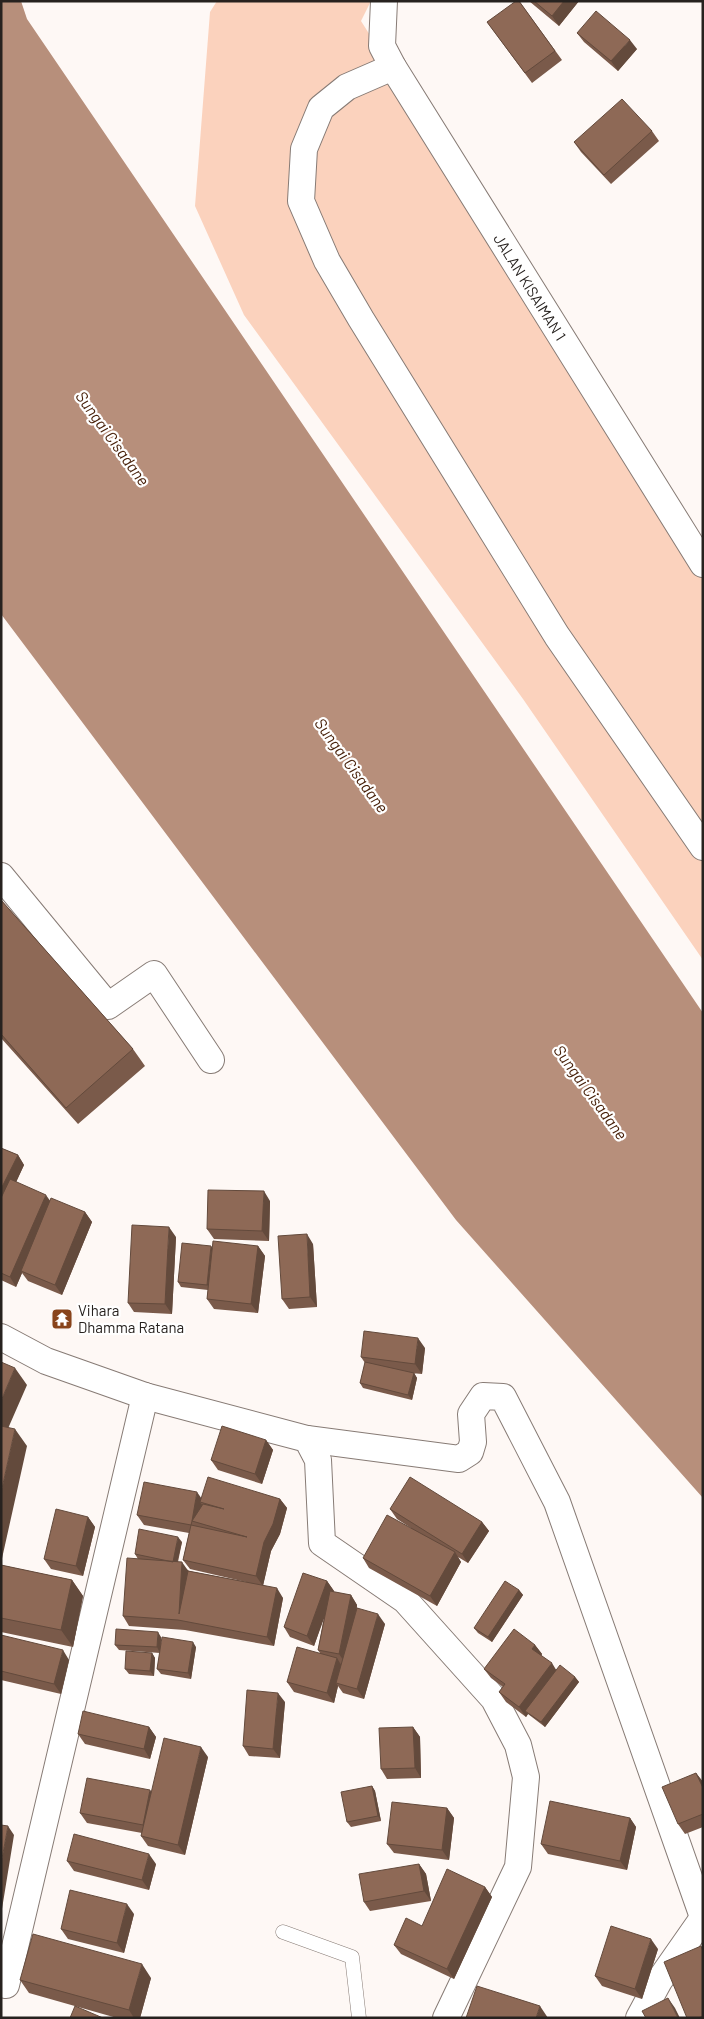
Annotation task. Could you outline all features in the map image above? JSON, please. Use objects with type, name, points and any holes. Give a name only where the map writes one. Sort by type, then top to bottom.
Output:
[{"type":"street","name":"JALAN KISAIMAN 1","points":[[384,1],[382,46],[393,67],[703,564]]},
{"type":"street","points":[[393,67],[347,87],[321,108],[304,150],[301,201],[327,261],[361,319],[547,620],[703,847]]},
{"type":"street","points":[[1,876],[108,1006],[154,974],[211,1060]]},
{"type":"street","points":[[1,1337],[46,1360],[145,1396],[307,1438],[459,1459],[470,1452],[473,1442],[471,1414],[483,1396],[503,1397],[557,1502],[703,1918],[658,1981],[639,2018]]},
{"type":"street","points":[[6,1985],[145,1396]]},
{"type":"street","points":[[307,1438],[318,1460],[322,1543],[405,1600],[494,1699],[518,1745],[526,1777],[518,1867],[446,2018]]},
{"type":"lane","points":[[283,1932],[352,1957],[359,2018]]},
{"type":"shaded area","points":[[217,1],[371,1],[361,21],[703,560],[703,960],[523,699],[244,315],[195,206],[210,12]]},
{"type":"water","name":"Sungai Cisadane","points":[[1,1],[21,1],[27,19],[703,1013],[703,1498],[456,1220],[1,614]]},
{"type":"building","points":[[516,1],[519,1],[555,51],[525,73],[487,22]]},
{"type":"building","points":[[534,1],[564,1],[552,16]]},
{"type":"building","points":[[596,11],[630,40],[611,61],[577,33]]},
{"type":"building","points":[[622,99],[652,131],[604,175],[574,142]]},
{"type":"building","points":[[1,900],[133,1049],[66,1108],[1,1034]]},
{"type":"building","points":[[1,1148],[18,1155],[1,1189]]},
{"type":"building","points":[[10,1179],[46,1195],[10,1277],[1,1273],[1,1198]]},
{"type":"building","points":[[208,1190],[264,1191],[262,1231],[207,1229]]},
{"type":"building","points":[[51,1198],[85,1212],[55,1285],[21,1271]]},
{"type":"building","points":[[132,1225],[169,1227],[165,1304],[128,1303]]},
{"type":"building","points":[[307,1234],[310,1297],[282,1299],[278,1236]]},
{"type":"building","points":[[213,1241],[258,1246],[251,1304],[207,1299]]},
{"type":"building","points":[[182,1243],[211,1246],[207,1285],[178,1282]]},
{"type":"building","points":[[364,1331],[418,1338],[415,1364],[361,1357]]},
{"type":"building","points":[[1,1362],[15,1368],[1,1401]]},
{"type":"building","points":[[365,1362],[414,1373],[408,1395],[360,1383]]},
{"type":"building","points":[[1,1426],[15,1429],[1,1493]]},
{"type":"building","points":[[222,1426],[266,1440],[255,1474],[211,1460]]},
{"type":"building","points":[[208,1477],[280,1499],[273,1524],[264,1542],[256,1576],[183,1560],[191,1525],[247,1537],[192,1521],[203,1504],[224,1509],[200,1502]]},
{"type":"building","points":[[410,1477],[482,1522],[462,1554],[390,1509]]},
{"type":"building","points":[[144,1482],[197,1492],[191,1525],[137,1515]]},
{"type":"building","points":[[56,1509],[88,1517],[76,1566],[44,1559]]},
{"type":"building","points":[[387,1515],[455,1552],[430,1596],[363,1558]]},
{"type":"building","points":[[139,1529],[178,1537],[173,1562],[135,1554]]},
{"type":"building","points":[[127,1558],[182,1562],[179,1614],[188,1571],[277,1588],[267,1637],[178,1620],[123,1616]]},
{"type":"building","points":[[1,1565],[72,1580],[61,1630],[1,1618]]},
{"type":"building","points":[[303,1573],[327,1581],[307,1636],[284,1627]]},
{"type":"building","points":[[505,1581],[519,1590],[488,1637],[474,1628]]},
{"type":"building","points":[[330,1591],[351,1595],[339,1654],[318,1650]]},
{"type":"building","points":[[357,1608],[378,1614],[357,1689],[336,1683]]},
{"type":"building","points":[[116,1629],[158,1632],[157,1647],[115,1645]]},
{"type":"building","points":[[514,1629],[535,1645],[532,1649],[552,1663],[519,1707],[499,1692],[505,1684],[484,1669]]},
{"type":"building","points":[[1,1635],[63,1650],[54,1684],[1,1671]]},
{"type":"building","points":[[162,1637],[193,1642],[188,1673],[157,1669]]},
{"type":"building","points":[[297,1647],[337,1658],[327,1693],[287,1682]]},
{"type":"building","points":[[126,1651],[152,1653],[150,1671],[125,1669]]},
{"type":"building","points":[[560,1665],[575,1677],[541,1722],[525,1711]]},
{"type":"building","points":[[247,1690],[278,1693],[273,1749],[243,1746]]},
{"type":"building","points":[[83,1711],[149,1727],[144,1749],[78,1734]]},
{"type":"building","points":[[413,1727],[415,1768],[381,1769],[379,1728]]},
{"type":"building","points":[[164,1738],[201,1747],[178,1845],[141,1836]]},
{"type":"building","points":[[696,1773],[703,1788],[703,1814],[678,1824],[662,1787]]},
{"type":"building","points":[[87,1778],[150,1790],[143,1825],[80,1813]]},
{"type":"building","points":[[372,1786],[378,1816],[347,1822],[341,1792]]},
{"type":"building","points":[[550,1801],[630,1818],[620,1861],[541,1844]]},
{"type":"building","points":[[392,1802],[447,1808],[442,1850],[387,1844]]},
{"type":"building","points":[[1,1825],[8,1826],[1,1864]]},
{"type":"building","points":[[74,1834],[149,1854],[142,1880],[67,1861]]},
{"type":"building","points":[[419,1864],[424,1891],[364,1902],[359,1874]]},
{"type":"building","points":[[447,1869],[485,1887],[447,1969],[394,1945],[406,1918],[422,1926]]},
{"type":"building","points":[[70,1890],[127,1904],[117,1943],[61,1929]]},
{"type":"building","points":[[611,1926],[651,1939],[635,1989],[595,1976]]},
{"type":"building","points":[[33,1934],[142,1964],[129,2010],[20,1980]]},
{"type":"building","points":[[701,1946],[703,1951],[703,2016],[687,2018],[664,1962]]},
{"type":"building","points":[[477,1986],[540,2006],[536,2018],[466,2018]]},
{"type":"building","points":[[668,1998],[678,2018],[646,2018],[642,2011]]},
{"type":"building","points":[[75,2006],[103,2018],[70,2018]]},
{"type":"place","name":"Vihara Dhamma Ratana","points":[[62,1319]]}]
